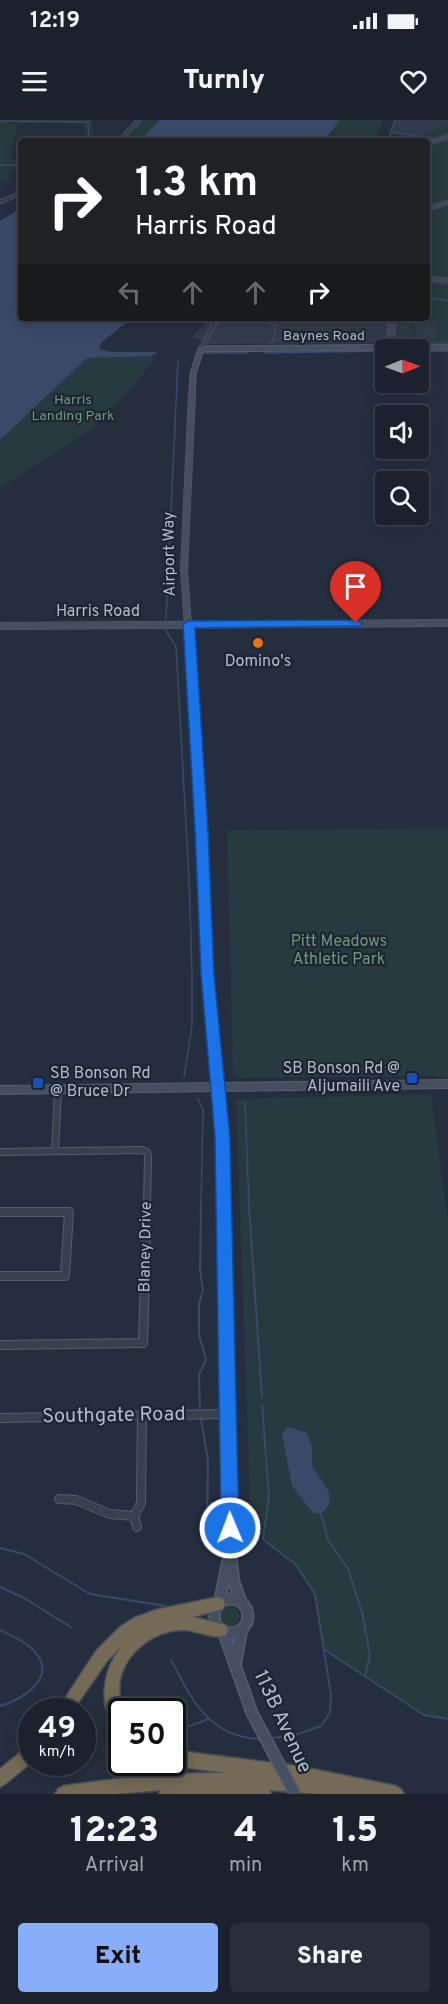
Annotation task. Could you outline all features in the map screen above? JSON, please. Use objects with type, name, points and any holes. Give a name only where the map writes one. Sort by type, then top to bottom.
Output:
[{"type":"highway","points":[[73,1698],[105,1653],[122,1635],[157,1616],[194,1612],[218,1604]]},
{"type":"highway","points":[[113,1698],[112,1684],[118,1663],[134,1641],[152,1630],[172,1624],[195,1623],[222,1631]]},
{"type":"highway","points":[[186,1760],[298,1774],[396,1794]]},
{"type":"highway","points":[[0,1779],[18,1764]]},
{"type":"highway","points":[[63,1794],[144,1783],[221,1779],[313,1786],[368,1794]]},
{"type":"highway","points":[[167,1794],[263,1794]]},
{"type":"main road","name":"Baynes Road","points":[[201,349],[448,347]]},
{"type":"main road","name":"Airport Way","points":[[201,349],[193,374],[190,400],[184,570],[202,830],[208,974],[222,1138],[230,1550],[234,1582],[241,1602]]},
{"type":"main road","name":"Harris Road","points":[[0,626],[448,623]]},
{"type":"main road","points":[[0,1090],[448,1084]]},
{"type":"main road","name":"Airport Way","points":[[218,1604],[230,1550]]},
{"type":"main road","points":[[230,1599],[241,1602],[246,1606],[249,1619],[242,1629],[233,1633],[222,1631],[213,1618],[218,1604],[230,1599]]},
{"type":"main road","name":"113B Avenue","points":[[235,1667],[242,1629]]},
{"type":"main road","name":"113B Avenue","points":[[222,1631],[252,1713],[295,1794]]},
{"type":"street","points":[[122,138],[140,120]]},
{"type":"street","points":[[0,202],[18,194]]},
{"type":"street","name":"Airport Way","points":[[201,349],[215,321]]},
{"type":"street","points":[[0,1152],[55,1150],[58,1089]]},
{"type":"street","name":"Blaney Drive","points":[[0,1345],[143,1343],[147,1152],[55,1150]]},
{"type":"street","points":[[0,1212],[69,1212],[65,1276],[0,1276]]},
{"type":"street","name":"Southgate Road","points":[[0,1418],[228,1414]]},
{"type":"street","points":[[136,1527],[134,1516],[141,1503],[142,1415]]},
{"type":"street","points":[[59,1499],[76,1500],[110,1514],[134,1516]]},
{"type":"shaded area","points":[[395,120],[448,120],[448,343],[429,343],[429,339],[375,339],[375,343],[209,344],[192,337],[207,321],[430,321],[430,138],[389,138]]},
{"type":"green space","points":[[0,120],[17,120],[8,123],[18,125],[10,157],[18,163],[6,163],[18,167],[6,174],[10,176],[10,181],[2,181],[0,184]]},
{"type":"green space","points":[[19,120],[92,120],[94,138],[85,138],[84,123],[20,123]]},
{"type":"green space","points":[[142,120],[159,120],[143,138],[125,138]]},
{"type":"green space","points":[[340,120],[383,120],[376,138],[326,138]]},
{"type":"green space","points":[[448,125],[448,131],[437,135],[436,139],[430,141],[430,138],[389,138],[391,132],[421,136]]},
{"type":"green space","points":[[448,138],[448,200],[430,205],[430,144]]},
{"type":"green space","points":[[448,204],[448,278],[430,277],[430,210]]},
{"type":"green space","points":[[430,285],[448,286],[448,341],[432,340],[436,337],[437,321],[430,321]]},
{"type":"green space","points":[[412,321],[417,321],[416,332],[411,331]]},
{"type":"green space","points":[[411,333],[416,333],[416,338],[419,339],[411,339]]},
{"type":"green space","name":"Harris Landing Park","points":[[151,356],[154,360],[133,386],[89,431],[0,488],[0,440],[87,358]]},
{"type":"green space","name":"Pitt Meadows Athletic Park","points":[[448,829],[448,1079],[434,1076],[240,1078],[233,1073],[227,830]]},
{"type":"green space","points":[[431,1094],[448,1221],[448,1719],[424,1715],[325,1650],[315,1594],[296,1565],[251,1526],[236,1099]]},
{"type":"green space","points":[[226,1606],[234,1606],[240,1612],[240,1620],[234,1626],[226,1626],[220,1620],[220,1612]]},
{"type":"water","points":[[159,120],[340,120],[326,138],[143,138]]},
{"type":"water","points":[[18,210],[18,321],[128,321],[102,342],[99,349],[112,352],[158,352],[151,356],[87,358],[0,440],[0,221]]},
{"type":"water","points":[[287,1427],[307,1433],[312,1447],[312,1465],[329,1492],[330,1504],[321,1514],[313,1513],[292,1486],[282,1434]]},
{"type":"waterway","points":[[389,138],[395,120]]},
{"type":"waterway","points":[[0,121],[88,122],[89,138]]},
{"type":"waterway","points":[[392,132],[417,136]]},
{"type":"waterway","points":[[422,136],[432,138]]},
{"type":"waterway","points":[[0,165],[18,165]]},
{"type":"waterway","points":[[430,318],[431,298],[448,301]]},
{"type":"waterway","points":[[212,332],[220,321]]},
{"type":"waterway","points":[[268,323],[276,325],[273,341],[268,343]]},
{"type":"waterway","points":[[208,346],[238,346]]},
{"type":"waterway","points":[[264,353],[375,351]]},
{"type":"waterway","points":[[429,351],[448,351]]},
{"type":"waterway","points":[[204,353],[247,353]]},
{"type":"waterway","points":[[166,619],[178,360]]},
{"type":"waterway","points":[[165,629],[176,647],[189,879],[192,1026],[184,1077]]},
{"type":"waterway","points":[[198,1099],[203,1109],[201,1206]]},
{"type":"waterway","points":[[245,1102],[249,1206]]},
{"type":"waterway","points":[[200,1411],[199,1375],[206,1359],[199,1335],[199,1304],[203,1290],[200,1269],[201,1205]]},
{"type":"waterway","points":[[249,1205],[262,1397]]},
{"type":"waterway","points":[[262,1405],[269,1496],[263,1539],[296,1565],[315,1594],[331,1695],[330,1713],[321,1726],[292,1736],[271,1738]]},
{"type":"waterway","points":[[201,1419],[208,1460],[207,1534]]},
{"type":"waterway","points":[[321,1514],[328,1540],[348,1569],[362,1612],[370,1655],[365,1676]]},
{"type":"waterway","points":[[0,1548],[24,1554],[90,1594],[166,1606]]},
{"type":"waterway","points":[[0,1587],[26,1599],[72,1628]]},
{"type":"waterway","points":[[0,1630],[32,1649],[41,1662],[42,1671],[34,1687],[17,1699],[0,1706]]},
{"type":"waterway","points":[[325,1650],[424,1715],[448,1719]]},
{"type":"waterway","points":[[171,1660],[195,1702],[215,1724],[242,1737],[260,1739]]},
{"type":"waterway","points":[[186,1727],[208,1719]]},
{"type":"taxiway","points":[[430,142],[448,137]]},
{"type":"taxiway","points":[[430,208],[448,202]]},
{"type":"taxiway","points":[[430,279],[448,280]]},
{"type":"taxiway","points":[[391,338],[392,321]]},
{"type":"place","name":"Domino's","points":[[258,643]]},
{"type":"place","name":"SB Bonson Rd @ Aljumaili Ave","points":[[412,1078]]},
{"type":"place","name":"SB Bonson Rd @ Bruce Dr","points":[[38,1083]]},
{"type":"route","points":[[230,1528],[222,1138],[208,974],[202,830],[189,624],[356,623]]}]
